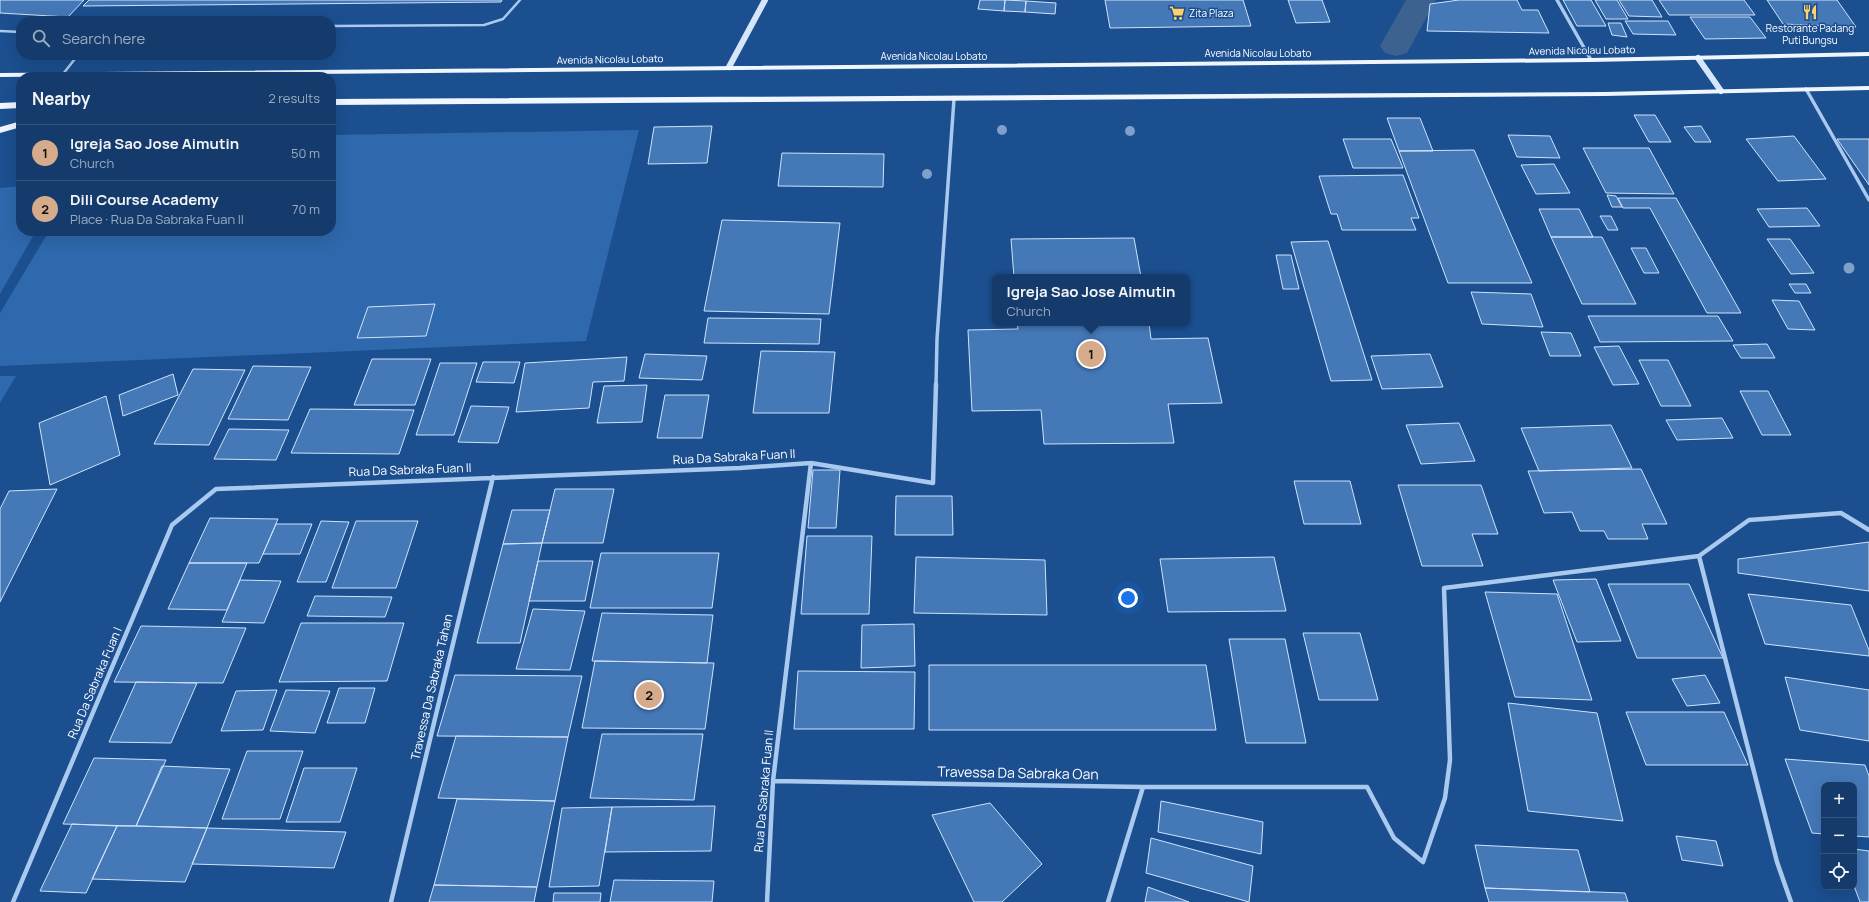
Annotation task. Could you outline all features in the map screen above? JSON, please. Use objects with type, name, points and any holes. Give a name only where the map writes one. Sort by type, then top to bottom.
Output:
[{"type":"main road","points":[[730,67],[765,0]]},
{"type":"main road","name":"Avenida Nicolau Lobato","points":[[254,72],[1591,60],[1869,54]]},
{"type":"main road","points":[[1698,58],[1721,91]]},
{"type":"main road","name":"Avenida Nicolau Lobato","points":[[0,75],[16,75]]},
{"type":"main road","points":[[336,102],[1605,94],[1869,88]]},
{"type":"main road","points":[[0,106],[16,105]]},
{"type":"main road","points":[[0,130],[16,125]]},
{"type":"street","points":[[1557,0],[1591,60]]},
{"type":"street","points":[[1806,89],[1869,200]]},
{"type":"street","points":[[811,463],[933,483],[937,339],[954,99]]},
{"type":"street","name":"Rua Da Sabraka Fuan II","points":[[216,489],[740,468],[811,463],[773,781],[766,902]]},
{"type":"street","name":"Travessa Da Sabraka Tahan","points":[[391,902],[493,477]]},
{"type":"street","name":"Rua Da Sabraka Fuan I","points":[[14,902],[172,526],[216,489]]},
{"type":"street","points":[[1791,902],[1777,862],[1699,556],[1749,520],[1841,513],[1869,530]]},
{"type":"street","name":"Travessa Da Sabraka Oan","points":[[773,781],[1143,787],[1368,787],[1394,838],[1423,862],[1445,798],[1450,760],[1444,588],[1699,556]]},
{"type":"street","points":[[1108,902],[1143,787]]},
{"type":"lane","points":[[336,26],[484,25],[503,19],[520,0]]},
{"type":"lane","points":[[0,31],[16,32]]},
{"type":"lane","points":[[65,72],[74,60]]},
{"type":"shaded area","points":[[639,130],[586,341],[0,366],[0,313],[46,236],[336,236],[336,135]]},
{"type":"shaded area","points":[[16,186],[16,236],[33,236],[0,294],[0,188]]},
{"type":"shaded area","points":[[0,376],[16,376],[0,403]]},
{"type":"building","points":[[0,0],[84,0],[69,16],[0,13]]},
{"type":"building","points":[[89,0],[502,0],[501,2],[83,6]]},
{"type":"building","points":[[980,0],[1005,0],[1004,11],[978,9]]},
{"type":"building","points":[[1005,0],[1026,1],[1025,12],[1004,11]]},
{"type":"building","name":"Zita Plaza","points":[[1105,0],[1243,0],[1251,26],[1110,28]]},
{"type":"building","points":[[1288,0],[1322,0],[1330,22],[1296,23]]},
{"type":"building","points":[[1459,0],[1517,0],[1522,10],[1538,10],[1549,33],[1427,31],[1430,4]]},
{"type":"building","points":[[1563,0],[1591,0],[1606,26],[1577,26]]},
{"type":"building","points":[[1595,0],[1617,0],[1628,19],[1606,19]]},
{"type":"building","points":[[1619,0],[1652,0],[1662,17],[1629,16]]},
{"type":"building","points":[[1659,0],[1744,0],[1755,15],[1669,15]]},
{"type":"building","name":"Restorante Padang Puti Bungsu","points":[[1767,0],[1837,0],[1856,27],[1783,24]]},
{"type":"building","points":[[1026,1],[1056,3],[1055,14],[1025,12]]},
{"type":"building","points":[[1690,17],[1750,17],[1766,38],[1705,39]]},
{"type":"building","points":[[1625,21],[1668,21],[1676,35],[1633,34]]},
{"type":"building","points":[[1608,23],[1621,23],[1627,37],[1612,35]]},
{"type":"building","points":[[1634,115],[1655,115],[1671,142],[1649,142]]},
{"type":"building","points":[[1387,118],[1420,118],[1433,151],[1399,151]]},
{"type":"building","points":[[712,126],[707,163],[648,164],[654,127]]},
{"type":"building","points":[[1701,126],[1711,142],[1695,142],[1684,127]]},
{"type":"building","points":[[1508,135],[1550,136],[1560,158],[1517,157]]},
{"type":"building","points":[[1794,136],[1826,179],[1778,181],[1746,139]]},
{"type":"building","points":[[1343,139],[1391,139],[1403,168],[1353,168]]},
{"type":"building","points":[[1837,139],[1869,139],[1869,185]]},
{"type":"building","points":[[1583,148],[1649,148],[1674,194],[1606,193]]},
{"type":"building","points":[[1474,150],[1532,283],[1448,283],[1399,151]]},
{"type":"building","points":[[782,153],[884,154],[883,187],[778,186]]},
{"type":"building","points":[[1554,164],[1570,193],[1536,194],[1521,165]]},
{"type":"building","points":[[1403,175],[1419,218],[1411,218],[1416,230],[1342,230],[1337,214],[1331,214],[1319,176]]},
{"type":"building","points":[[1607,195],[1616,196],[1622,207],[1612,207]]},
{"type":"building","points":[[1618,198],[1676,198],[1741,313],[1707,313],[1650,208],[1623,208]]},
{"type":"building","points":[[1807,208],[1820,226],[1769,227],[1757,209]]},
{"type":"building","points":[[1539,209],[1579,209],[1593,237],[1551,237]]},
{"type":"building","points":[[1600,216],[1611,216],[1618,230],[1608,230]]},
{"type":"building","points":[[722,220],[840,223],[829,314],[704,311]]},
{"type":"building","points":[[1551,237],[1602,237],[1636,304],[1582,304]]},
{"type":"building","points":[[1134,238],[1140,274],[1014,274],[1011,239]]},
{"type":"building","points":[[1767,239],[1790,239],[1814,273],[1791,274]]},
{"type":"building","points":[[1328,241],[1372,380],[1331,381],[1291,242]]},
{"type":"building","points":[[1631,248],[1646,248],[1659,273],[1644,273]]},
{"type":"building","points":[[1276,255],[1291,255],[1299,289],[1283,289]]},
{"type":"building","points":[[1789,284],[1806,284],[1811,293],[1795,293]]},
{"type":"building","points":[[1471,292],[1531,294],[1543,327],[1482,324]]},
{"type":"building","points":[[1772,300],[1799,301],[1815,330],[1788,329]]},
{"type":"building","points":[[435,304],[426,336],[357,338],[368,307]]},
{"type":"building","points":[[1588,316],[1718,316],[1733,341],[1600,342]]},
{"type":"building","points":[[708,318],[821,319],[819,344],[704,343]]},
{"type":"building","points":[[1018,326],[1149,326],[1151,339],[1208,338],[1222,403],[1168,404],[1174,443],[1044,444],[1041,410],[972,411],[968,330],[1018,329]]},
{"type":"building","points":[[1541,332],[1571,333],[1581,356],[1550,356]]},
{"type":"building","points":[[1767,344],[1775,358],[1741,358],[1733,345]]},
{"type":"building","points":[[1619,346],[1639,384],[1613,385],[1594,347]]},
{"type":"building","points":[[761,351],[835,352],[829,413],[753,413]]},
{"type":"building","points":[[645,354],[707,356],[702,380],[639,378]]},
{"type":"building","points":[[1430,354],[1443,387],[1382,389],[1371,356]]},
{"type":"building","points":[[627,357],[624,381],[593,382],[589,408],[516,412],[525,363]]},
{"type":"building","points":[[372,359],[431,359],[415,405],[354,405]]},
{"type":"building","points":[[1639,360],[1668,360],[1691,406],[1661,406]]},
{"type":"building","points":[[483,362],[520,362],[514,383],[476,382]]},
{"type":"building","points":[[440,363],[477,363],[454,435],[416,435]]},
{"type":"building","points":[[253,366],[311,367],[288,420],[228,419]]},
{"type":"building","points":[[193,369],[245,370],[209,445],[154,444]]},
{"type":"building","points":[[173,374],[178,395],[123,416],[119,395]]},
{"type":"building","points":[[647,385],[642,422],[597,423],[604,386]]},
{"type":"building","points":[[1740,391],[1768,391],[1791,435],[1762,435]]},
{"type":"building","points":[[665,395],[709,395],[702,438],[657,438]]},
{"type":"building","points":[[106,396],[120,455],[50,485],[39,423]]},
{"type":"building","points":[[471,406],[509,407],[498,443],[458,442]]},
{"type":"building","points":[[310,409],[414,410],[399,454],[291,453]]},
{"type":"building","points":[[1722,418],[1733,438],[1677,440],[1666,420]]},
{"type":"building","points":[[1459,423],[1475,461],[1421,464],[1406,425]]},
{"type":"building","points":[[1611,425],[1632,468],[1539,471],[1521,428]]},
{"type":"building","points":[[229,429],[289,430],[276,460],[214,459]]},
{"type":"building","points":[[1641,469],[1667,524],[1642,524],[1648,539],[1608,539],[1604,531],[1580,531],[1572,512],[1544,513],[1528,471]]},
{"type":"building","points":[[813,470],[840,470],[836,528],[808,528]]},
{"type":"building","points":[[1294,481],[1350,481],[1361,524],[1304,524]]},
{"type":"building","points":[[1398,485],[1481,485],[1498,534],[1472,534],[1483,566],[1422,566]]},
{"type":"building","points":[[57,489],[0,602],[0,509],[9,491]]},
{"type":"building","points":[[555,489],[614,489],[603,543],[542,543]]},
{"type":"building","points":[[896,496],[952,496],[953,535],[895,535]]},
{"type":"building","points":[[512,510],[550,510],[542,543],[503,544]]},
{"type":"building","points":[[210,518],[278,519],[259,563],[189,563]]},
{"type":"building","points":[[321,521],[349,522],[326,582],[297,582]]},
{"type":"building","points":[[356,521],[418,521],[396,588],[332,588]]},
{"type":"building","points":[[276,524],[312,524],[300,554],[263,554]]},
{"type":"building","points":[[807,536],[872,536],[869,614],[801,614]]},
{"type":"building","points":[[1869,542],[1869,591],[1738,573],[1738,559]]},
{"type":"building","points":[[542,543],[520,643],[477,643],[503,544]]},
{"type":"building","points":[[601,553],[719,553],[712,608],[590,608]]},
{"type":"building","points":[[916,557],[1045,560],[1047,615],[914,613]]},
{"type":"building","points":[[1274,557],[1286,611],[1168,612],[1160,559]]},
{"type":"building","points":[[538,561],[593,561],[585,601],[529,601]]},
{"type":"building","points":[[189,563],[247,563],[227,610],[168,609]]},
{"type":"building","points":[[1596,579],[1621,641],[1577,642],[1553,580]]},
{"type":"building","points":[[240,580],[281,581],[264,623],[222,622]]},
{"type":"building","points":[[1608,584],[1689,584],[1723,658],[1637,658]]},
{"type":"building","points":[[1485,592],[1557,594],[1592,700],[1515,697]]},
{"type":"building","points":[[1748,594],[1851,605],[1869,650],[1869,656],[1765,644]]},
{"type":"building","points":[[315,596],[392,597],[385,617],[307,616]]},
{"type":"building","points":[[533,609],[585,611],[570,670],[516,669]]},
{"type":"building","points":[[602,613],[713,615],[707,663],[592,661]]},
{"type":"building","points":[[301,623],[404,623],[387,681],[279,682]]},
{"type":"building","points":[[914,624],[915,666],[861,668],[862,625]]},
{"type":"building","points":[[141,626],[246,628],[223,683],[114,682]]},
{"type":"building","points":[[1303,633],[1360,633],[1378,700],[1319,700]]},
{"type":"building","points":[[1229,639],[1285,639],[1306,743],[1246,743]]},
{"type":"building","points":[[595,661],[714,663],[705,729],[582,728]]},
{"type":"building","points":[[929,665],[1206,665],[1216,730],[929,730]]},
{"type":"building","points":[[798,671],[915,672],[914,729],[794,729]]},
{"type":"building","points":[[455,675],[582,676],[568,737],[437,736]]},
{"type":"building","points":[[1705,675],[1720,703],[1687,706],[1672,679]]},
{"type":"building","points":[[1785,677],[1869,690],[1869,741],[1800,730]]},
{"type":"building","points":[[136,682],[197,683],[171,743],[109,742]]},
{"type":"building","points":[[339,688],[375,688],[365,723],[327,723]]},
{"type":"building","points":[[277,690],[263,730],[221,731],[236,691]]},
{"type":"building","points":[[286,690],[330,691],[315,733],[270,731]]},
{"type":"building","points":[[1508,703],[1597,713],[1623,821],[1528,811]]},
{"type":"building","points":[[1626,712],[1724,712],[1748,765],[1646,765]]},
{"type":"building","points":[[602,734],[703,734],[694,800],[590,798]]},
{"type":"building","points":[[456,736],[568,737],[555,801],[438,798]]},
{"type":"building","points":[[247,751],[303,751],[280,819],[222,819]]},
{"type":"building","points":[[94,758],[166,760],[136,826],[63,824]]},
{"type":"building","points":[[1785,759],[1865,765],[1869,776],[1869,837],[1857,836],[1857,782],[1821,782],[1821,834],[1812,833]]},
{"type":"building","points":[[162,766],[230,769],[207,828],[136,826]]},
{"type":"building","points":[[304,768],[357,768],[340,822],[286,822]]},
{"type":"building","points":[[457,799],[555,801],[537,887],[434,885]]},
{"type":"building","points":[[1161,801],[1263,822],[1261,854],[1158,832]]},
{"type":"building","points":[[990,803],[1042,864],[1002,902],[974,902],[932,815]]},
{"type":"building","points":[[715,806],[711,851],[605,852],[612,807]]},
{"type":"building","points":[[612,807],[599,886],[549,887],[562,808]]},
{"type":"building","points":[[72,824],[117,826],[86,893],[40,891]]},
{"type":"building","points":[[117,826],[207,828],[185,882],[92,879]]},
{"type":"building","points":[[207,828],[346,832],[334,868],[192,864]]},
{"type":"building","points":[[1676,836],[1716,841],[1723,866],[1682,860]]},
{"type":"building","points":[[1151,838],[1253,866],[1249,902],[1146,873]]},
{"type":"building","points":[[1475,845],[1578,850],[1590,892],[1485,888]]},
{"type":"building","points":[[1857,849],[1869,851],[1869,902],[1860,902],[1856,890],[1857,890]]},
{"type":"building","points":[[614,880],[714,881],[712,902],[610,902]]},
{"type":"building","points":[[434,885],[537,887],[534,902],[429,902]]},
{"type":"building","points":[[1148,887],[1189,902],[1145,902]]},
{"type":"building","points":[[1485,888],[1625,893],[1628,902],[1489,902]]},
{"type":"building","points":[[554,893],[601,893],[600,902],[553,902]]},
{"type":"waterway","points":[[1396,46],[1421,0]]},
{"type":"place","name":"Restorante Padang Puti Bungsu","points":[[1810,12]]},
{"type":"place","name":"Zita Plaza","points":[[1177,13]]},
{"type":"place","name":"Igreja Sao Jose Aimutin","points":[[1091,354]]},
{"type":"place","name":"Dili Course Academy","points":[[649,695]]}]
